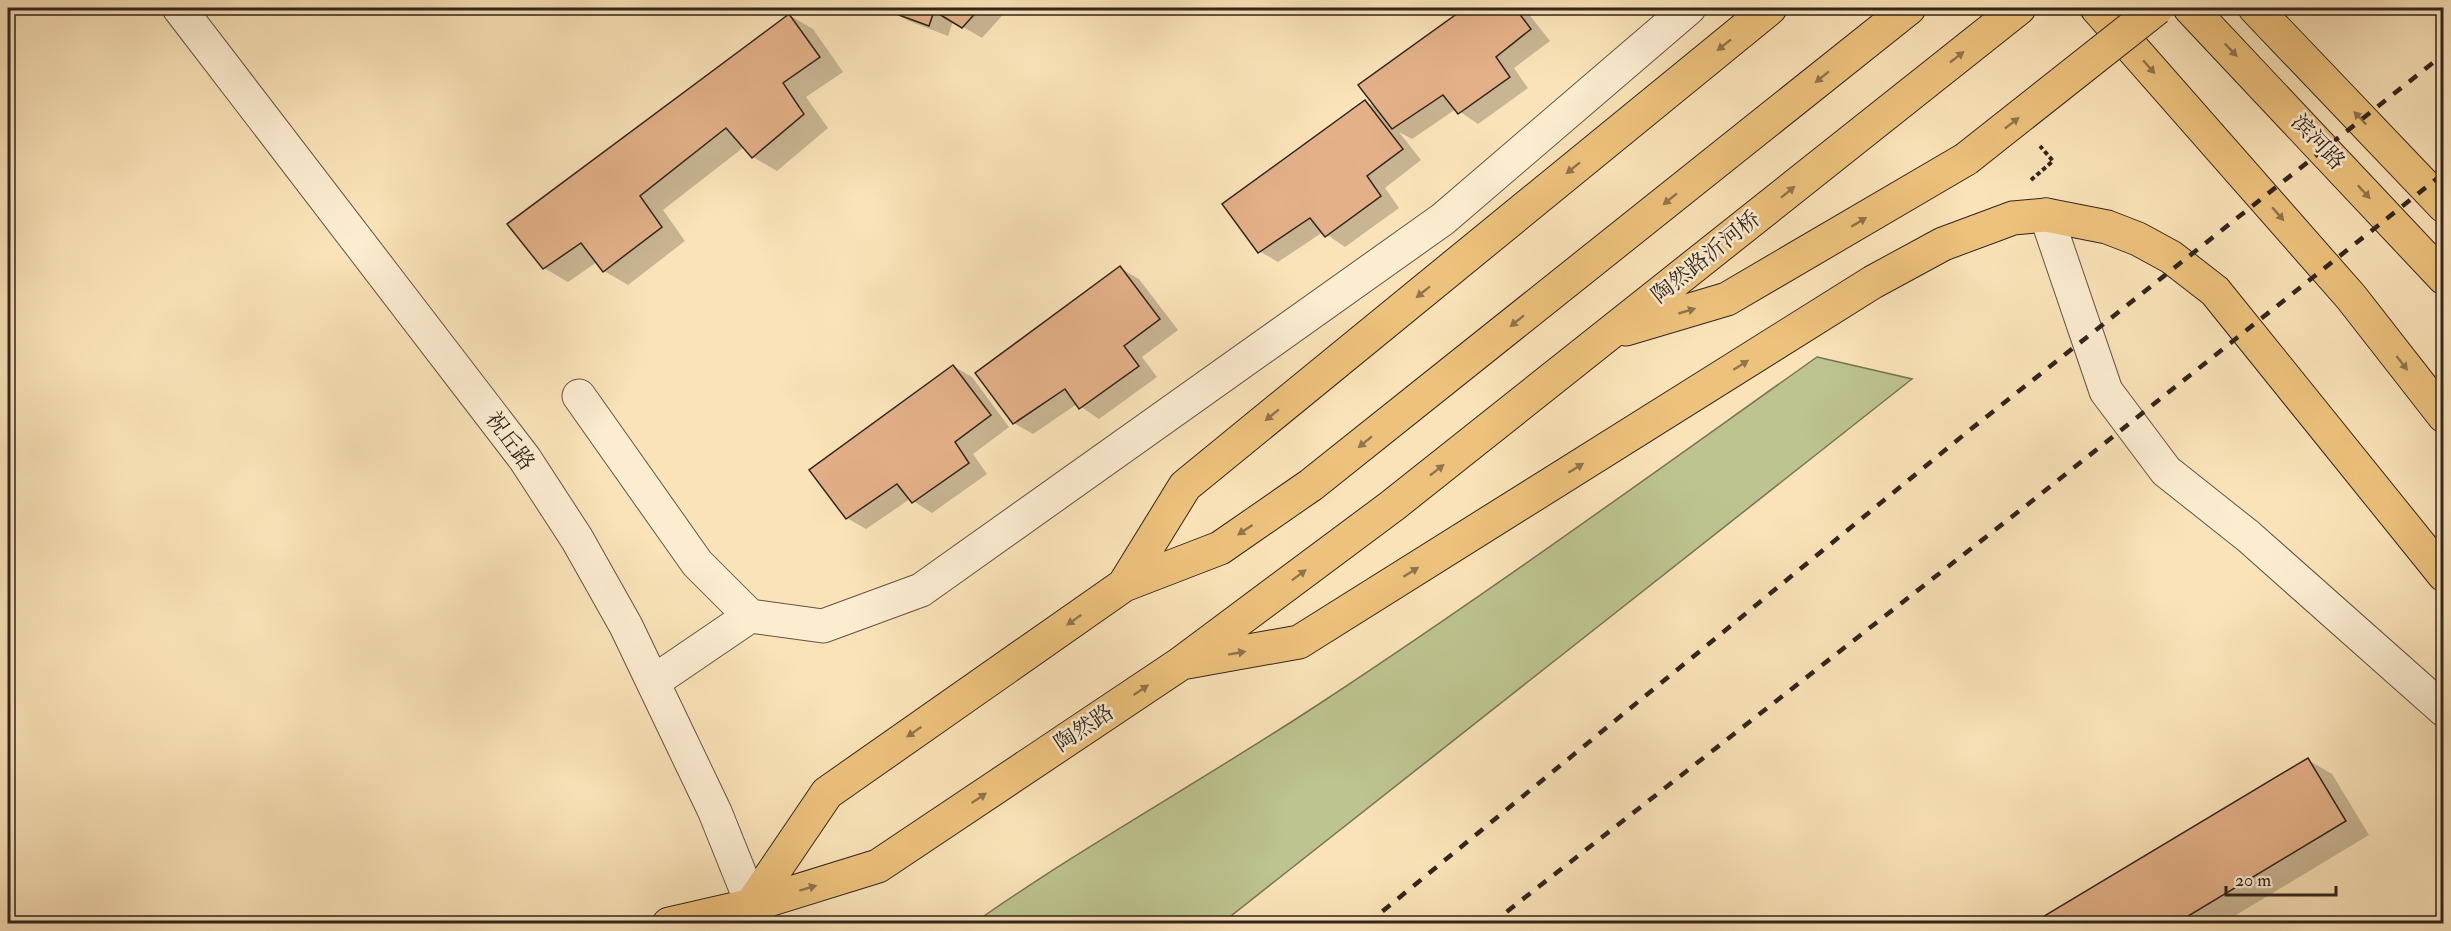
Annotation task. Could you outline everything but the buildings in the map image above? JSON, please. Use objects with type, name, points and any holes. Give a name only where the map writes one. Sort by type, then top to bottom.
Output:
[{"type":"main road","points":[[1124,585],[1185,486],[1770,8]]},
{"type":"main road","points":[[749,918],[827,793],[1124,585],[1220,548],[1311,485],[1909,8]]},
{"type":"main road","name":"陶然路沂河桥","points":[[1392,506],[2019,8]]},
{"type":"main road","points":[[2097,8],[2351,297],[2444,416]]},
{"type":"main road","points":[[1610,334],[1727,299],[1966,159],[2157,8]]},
{"type":"main road","name":"滨河路","points":[[2190,8],[2444,278]]},
{"type":"main road","points":[[2255,8],[2436,195]]},
{"type":"main road","points":[[1180,664],[1299,642],[1873,282],[1943,244],[2013,218],[2046,214],[2087,222],[2138,238],[2171,257],[2215,291],[2444,575]]},
{"type":"main road","name":"陶然路","points":[[669,924],[749,918],[878,866],[1180,664],[1392,506]]},
{"type":"street","name":"祝丘路","points":[[179,8],[525,459],[577,539],[626,626],[715,812],[749,918]]},
{"type":"street","points":[[579,396],[697,563],[750,616],[823,626],[921,590],[1443,219],[1689,8]]},
{"type":"street","points":[[2046,214],[2106,391],[2166,471],[2248,536],[2444,710]]},
{"type":"street","points":[[653,682],[750,616]]},
{"type":"path","points":[[2028,183],[2053,161],[2037,142]]},
{"type":"green space","points":[[1817,357],[1912,379],[1222,923],[974,923],[1059,866],[1276,732],[1382,662],[1570,533]]},
{"type":"railway","points":[[1367,924],[1966,433],[2444,54]]},
{"type":"railway","points":[[1491,924],[2032,501],[2444,173]]}]
